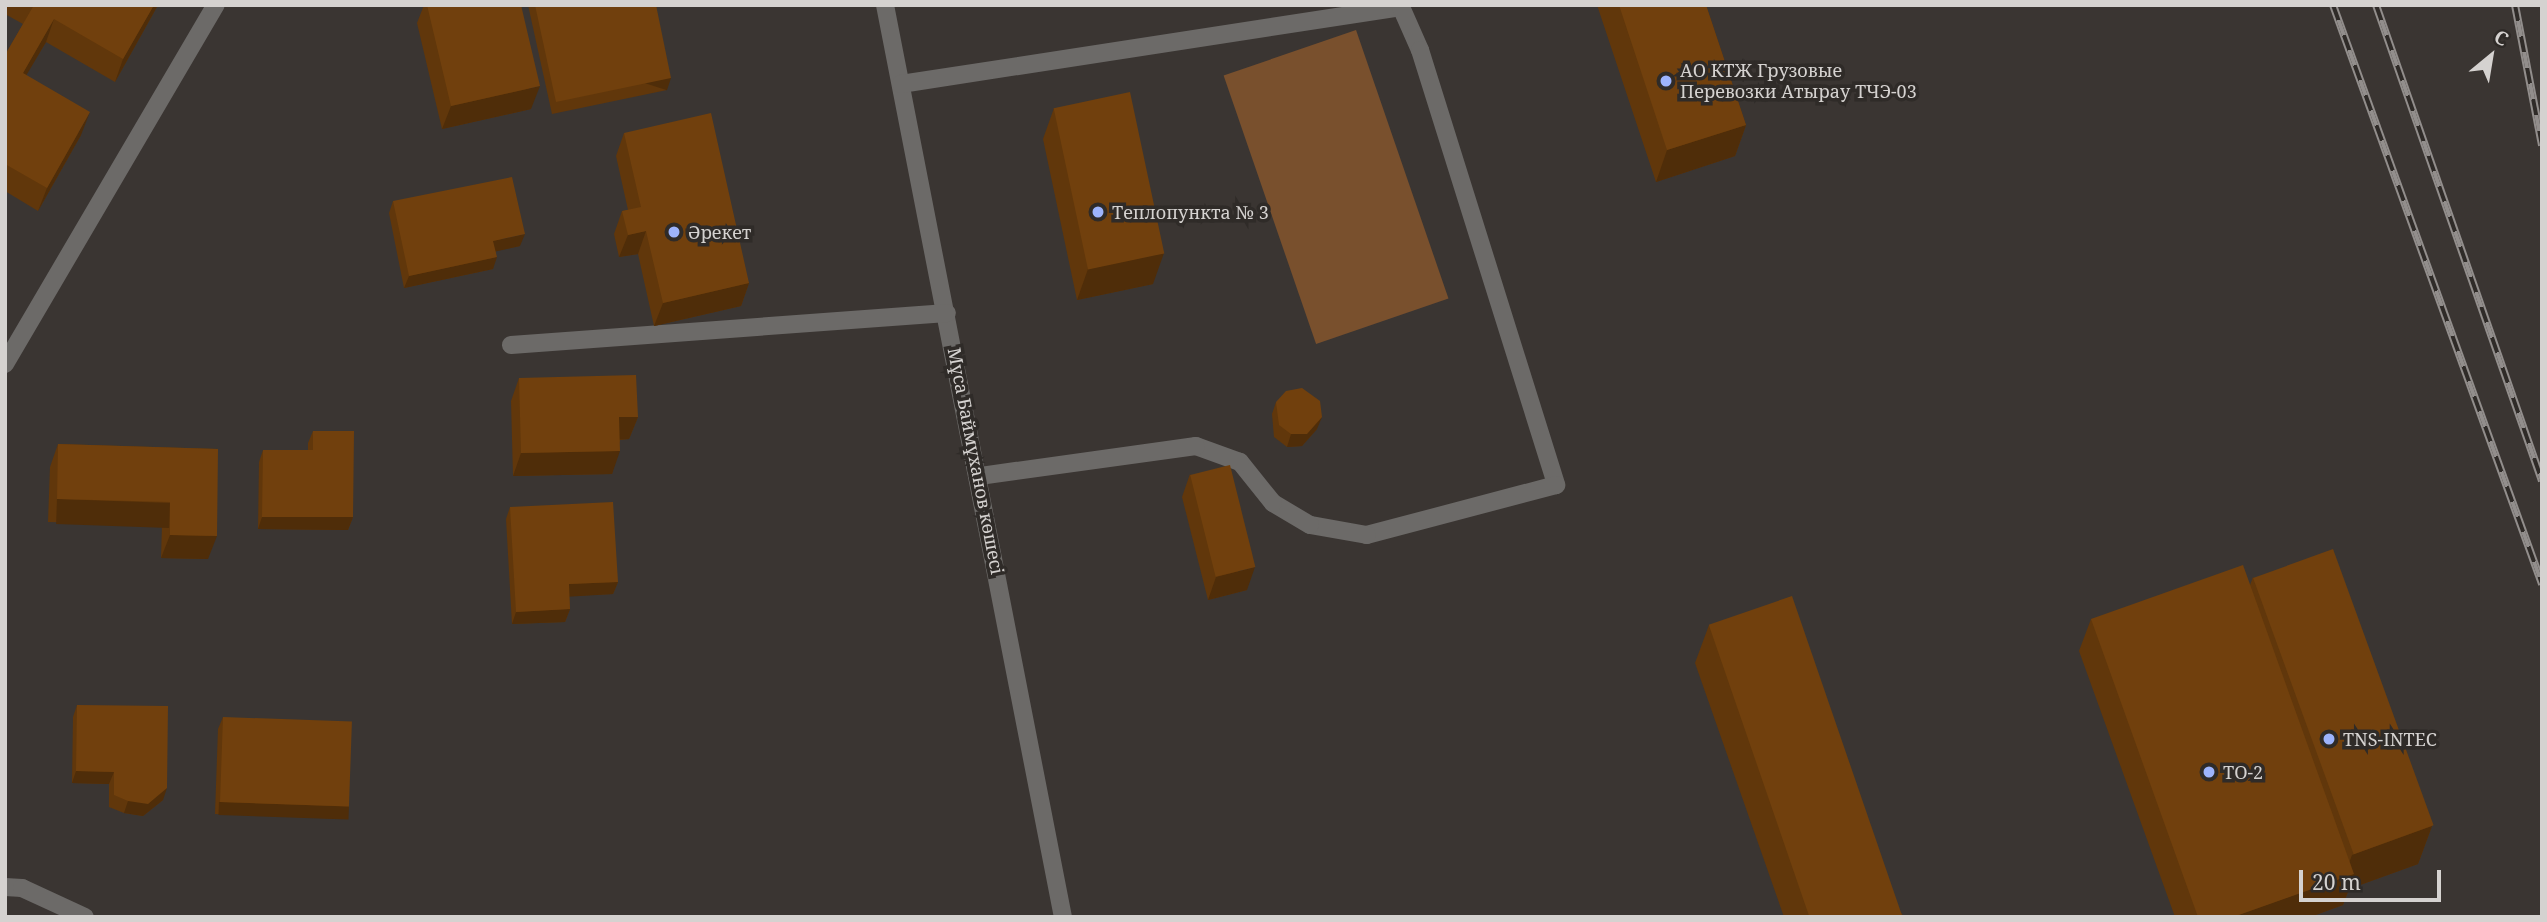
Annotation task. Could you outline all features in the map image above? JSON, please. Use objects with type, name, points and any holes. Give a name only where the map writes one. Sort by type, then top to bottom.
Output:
[{"type":"street","points":[[5,364],[216,5]]},
{"type":"street","name":"Мұса Баймұханов көшесі","points":[[885,5],[1063,917]]},
{"type":"street","points":[[901,84],[1401,6],[1420,50],[1556,485],[1367,535],[1310,525],[1273,503],[1240,462],[1196,446],[979,476]]},
{"type":"street","points":[[511,345],[947,313]]},
{"type":"street","points":[[5,887],[22,888],[85,917]]},
{"type":"shaded area","points":[[1356,30],[1448,299],[1316,344],[1224,76]]},
{"type":"building","points":[[34,5],[154,5],[123,59],[54,19],[23,73],[90,112],[47,188],[5,164],[5,55]]},
{"type":"building","points":[[427,5],[521,5],[540,86],[451,106]]},
{"type":"building","points":[[535,5],[656,5],[671,78],[556,102]]},
{"type":"building","name":"АО КТЖ Грузовые Перевозки Атырау ТЧЭ-03","points":[[1619,5],[1706,5],[1746,125],[1667,150]]},
{"type":"building","name":"Теплопункта № 3","points":[[1130,92],[1164,253],[1088,270],[1054,108]]},
{"type":"building","name":"Әрекет","points":[[711,113],[749,283],[663,303],[646,231],[628,235],[622,211],[641,207],[624,133]]},
{"type":"building","points":[[512,177],[525,234],[493,241],[497,257],[409,276],[393,201]]},
{"type":"building","points":[[636,375],[638,417],[619,417],[620,451],[521,453],[519,378]]},
{"type":"building","points":[[1302,388],[1320,401],[1322,417],[1307,434],[1291,434],[1279,425],[1276,402],[1286,391]]},
{"type":"building","points":[[313,431],[354,431],[353,517],[262,517],[263,450],[313,450]]},
{"type":"building","points":[[58,444],[218,449],[217,536],[170,535],[170,502],[57,499]]},
{"type":"building","points":[[1230,465],[1255,567],[1216,577],[1190,475]]},
{"type":"building","points":[[613,502],[618,582],[569,584],[570,609],[516,612],[510,507]]},
{"type":"building","name":"TNS-INTEC","points":[[2333,549],[2434,825],[2354,854],[2253,578]]},
{"type":"building","name":"ТО-2","points":[[2243,565],[2354,874],[2233,917],[2198,917],[2091,619]]},
{"type":"building","points":[[1792,596],[1903,917],[1809,917],[1709,625]]},
{"type":"building","points":[[77,705],[168,706],[167,788],[148,804],[128,801],[114,795],[114,772],[76,771]]},
{"type":"building","points":[[223,717],[352,722],[349,806],[220,802]]},
{"type":"railway","points":[[2333,5],[2542,584]]},
{"type":"railway","points":[[2376,5],[2542,481]]},
{"type":"railway","points":[[2515,5],[2542,145]]},
{"type":"place","name":"АО КТЖ Грузовые Перевозки Атырау ТЧЭ-03","points":[[1666,81]]},
{"type":"place","name":"Теплопункта № 3","points":[[1098,212]]},
{"type":"place","name":"Әрекет","points":[[674,232]]},
{"type":"place","name":"TNS-INTEC","points":[[2329,739]]},
{"type":"place","name":"ТО-2","points":[[2209,772]]}]
